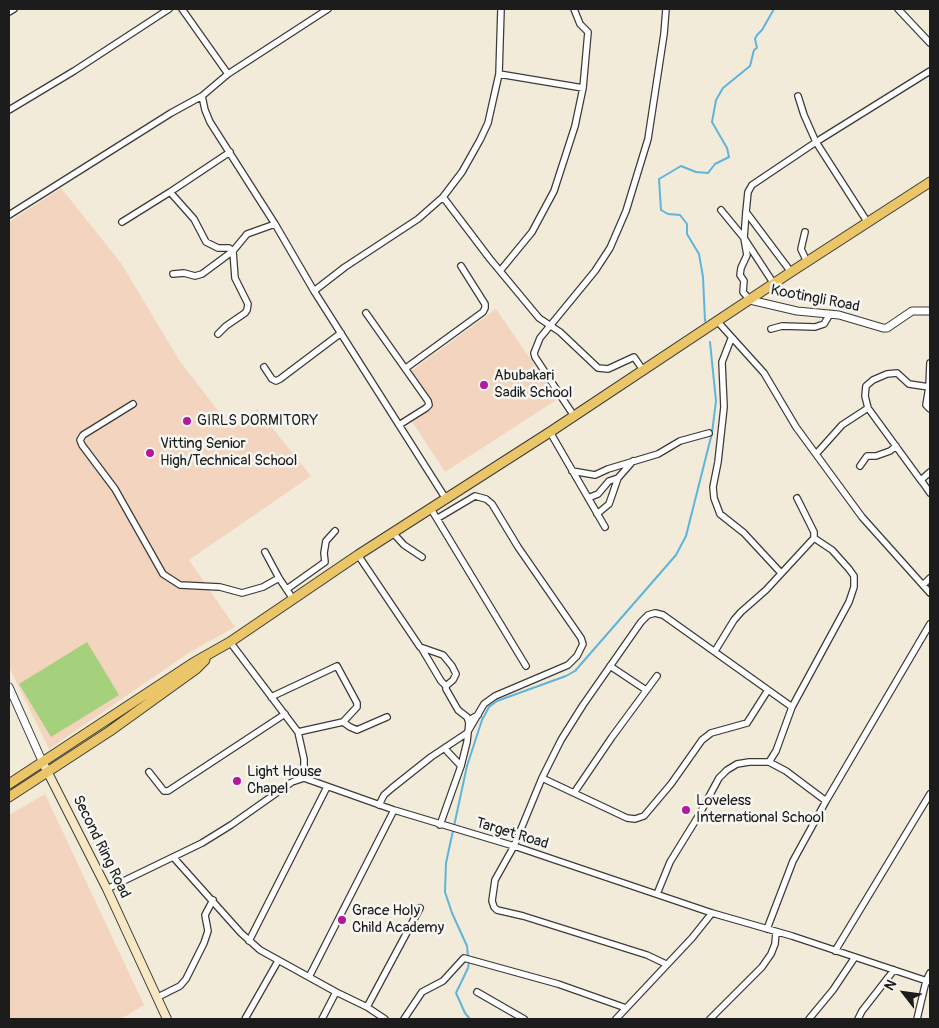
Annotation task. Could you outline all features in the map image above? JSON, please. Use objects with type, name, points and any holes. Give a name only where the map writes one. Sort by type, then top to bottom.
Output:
[{"type":"highway","points":[[9,784],[45,767],[150,702],[196,669],[215,652],[358,555],[550,432],[930,182]]},
{"type":"highway","points":[[9,797],[45,767]]},
{"type":"main road","name":"Second Ring Road","points":[[45,767],[107,889],[136,955],[168,1019]]},
{"type":"street","points":[[9,12],[14,9]]},
{"type":"street","points":[[9,110],[74,71],[169,9]]},
{"type":"street","points":[[182,9],[228,74]]},
{"type":"street","points":[[9,215],[171,113],[202,96],[228,74],[328,9]]},
{"type":"street","points":[[314,291],[345,267],[418,219],[443,197],[462,172],[488,123],[499,74],[500,9]]},
{"type":"street","points":[[500,271],[532,232],[554,191],[575,126],[583,88],[588,32],[580,24],[574,9]]},
{"type":"street","points":[[574,416],[534,353],[540,338],[595,271],[610,248],[626,211],[648,139],[666,9]]},
{"type":"street","points":[[898,9],[930,43]]},
{"type":"street","points":[[750,300],[743,292],[744,281],[740,275],[747,255],[744,238],[748,192],[752,184],[930,71]]},
{"type":"street","points":[[499,74],[583,88]]},
{"type":"street","points":[[202,96],[210,122],[275,224],[314,291],[446,499]]},
{"type":"street","points":[[798,96],[816,142],[868,223]]},
{"type":"street","points":[[122,222],[230,152]]},
{"type":"street","points":[[170,192],[194,219],[206,242],[218,248],[229,248],[233,252],[235,278],[248,304],[247,310],[230,322],[218,334]]},
{"type":"street","points":[[443,197],[538,318],[572,342],[598,368],[608,369],[634,357],[643,370]]},
{"type":"street","points":[[721,210],[744,238],[774,284]]},
{"type":"street","points":[[746,212],[791,272]]},
{"type":"street","points":[[173,274],[184,273],[195,276],[202,274],[233,252],[247,234],[275,224]]},
{"type":"street","points":[[805,232],[801,249],[807,262]]},
{"type":"street","points":[[406,368],[483,312],[485,304],[461,266]]},
{"type":"street","name":"Kootingli Road","points":[[750,300],[798,311],[856,319],[883,328],[887,328],[912,311],[930,311]]},
{"type":"street","points":[[366,313],[428,401],[429,405],[399,425]]},
{"type":"street","points":[[772,328],[782,326],[815,327],[824,324],[830,314]]},
{"type":"street","points":[[714,324],[732,339],[764,373],[792,420],[862,517],[930,593]]},
{"type":"street","points":[[264,367],[272,379],[276,381],[341,333]]},
{"type":"street","points":[[732,339],[722,362],[724,407],[718,462],[713,487],[714,498],[720,514],[744,533],[781,573]]},
{"type":"street","points":[[930,363],[926,405],[930,409]]},
{"type":"street","points":[[929,387],[909,384],[897,373],[887,374],[873,380],[866,386],[865,396],[868,408],[930,492]]},
{"type":"street","points":[[133,404],[83,436],[80,440],[115,489],[163,574],[180,585],[220,587],[242,593],[263,587],[279,578]]},
{"type":"street","points":[[817,453],[842,425],[868,408]]},
{"type":"street","points":[[550,432],[605,527]]},
{"type":"street","points":[[572,471],[595,475],[608,469],[658,454],[680,441],[709,433]]},
{"type":"street","points":[[860,466],[867,456],[876,456],[896,446]]},
{"type":"street","points":[[597,514],[609,504],[618,478],[633,461]]},
{"type":"street","points":[[922,482],[923,477],[930,472]]},
{"type":"street","points":[[588,498],[598,494],[609,481],[618,478]]},
{"type":"street","points":[[379,805],[392,788],[467,733],[484,704],[495,696],[568,665],[578,656],[583,644],[581,638],[514,540],[492,504],[486,499],[475,496],[438,518]]},
{"type":"street","points":[[715,651],[734,620],[814,538],[814,532],[796,498]]},
{"type":"street","points":[[431,509],[526,666]]},
{"type":"street","points":[[286,589],[325,562],[326,541],[335,531]]},
{"type":"street","points":[[394,533],[404,545],[422,556]]},
{"type":"street","points":[[769,762],[776,751],[792,707],[849,602],[854,587],[854,576],[849,569],[832,550],[814,538]]},
{"type":"street","points":[[266,552],[279,578],[293,599]]},
{"type":"street","points":[[358,555],[446,686],[458,710],[467,717],[469,723]]},
{"type":"street","points":[[923,585],[930,578]]},
{"type":"street","points":[[666,964],[647,955],[523,916],[497,910],[494,907],[492,901],[495,880],[514,846],[542,778],[561,740],[583,705],[641,622],[648,615],[656,613],[663,615],[792,707]]},
{"type":"street","points":[[767,929],[793,861],[930,624]]},
{"type":"street","points":[[107,889],[174,858],[216,835],[292,782],[304,778],[304,759],[298,732],[230,642]]},
{"type":"street","points":[[422,649],[438,653],[447,660],[456,674],[453,680],[446,686]]},
{"type":"street","points":[[271,696],[337,666],[357,703],[357,707],[343,722],[298,732]]},
{"type":"street","points":[[610,666],[646,690]]},
{"type":"street","points":[[574,793],[657,676]]},
{"type":"street","name":"Second Ring Road","points":[[9,687],[45,767]]},
{"type":"street","points":[[542,778],[627,818],[635,819],[644,816],[702,740],[710,733],[747,722],[768,690]]},
{"type":"street","points":[[149,772],[164,791],[168,791],[285,714]]},
{"type":"street","points":[[442,825],[461,766],[467,742],[469,723],[471,719],[478,716]]},
{"type":"street","points":[[343,722],[357,730],[387,717]]},
{"type":"street","points":[[446,747],[447,752],[461,766]]},
{"type":"street","points":[[657,894],[670,862],[700,815],[719,778],[737,764],[769,762],[786,771],[826,801]]},
{"type":"street","name":"Target Road","points":[[304,778],[394,810],[514,846],[712,913],[928,981]]},
{"type":"street","points":[[248,941],[327,787]]},
{"type":"street","points":[[835,951],[930,794]]},
{"type":"street","points":[[309,977],[394,810]]},
{"type":"street","points":[[174,858],[248,941],[278,961],[368,1007],[385,1019]]},
{"type":"street","points":[[158,997],[180,986],[186,979],[208,932],[205,915],[213,900]]},
{"type":"street","points":[[368,1007],[420,908]]},
{"type":"street","points":[[616,1019],[692,938],[712,913]]},
{"type":"street","points":[[710,1019],[762,967],[771,954],[775,944],[776,932]]},
{"type":"street","points":[[404,1019],[422,992],[443,981],[464,958],[558,984],[626,1008]]},
{"type":"street","points":[[808,1019],[834,990],[855,958]]},
{"type":"street","points":[[245,1019],[278,961]]},
{"type":"street","points":[[858,1019],[862,1011],[894,970]]},
{"type":"street","points":[[917,1019],[930,973]]},
{"type":"street","points":[[322,1019],[336,992]]},
{"type":"street","points":[[477,992],[524,1019]]},
{"type":"shaded area","name":"Vitting Senior High/Technical School","points":[[61,188],[121,263],[179,360],[232,429],[257,409],[311,476],[189,560],[235,627],[190,652],[49,749],[9,667],[9,222]]},
{"type":"shaded area","name":"Abubakari Sadik School","points":[[496,309],[558,399],[445,472],[411,420],[432,405],[411,371]]},
{"type":"shaded area","points":[[45,794],[144,1005],[121,1019],[9,1019],[9,815]]},
{"type":"green space","points":[[87,642],[119,695],[51,737],[19,684]]},
{"type":"waterway","points":[[705,321],[703,277],[699,254],[687,234],[687,224],[680,215],[668,214],[661,210],[659,179],[681,166],[696,172],[708,173],[715,164],[729,157],[727,148],[712,122],[716,100],[723,88],[750,66],[754,50],[757,48],[755,39],[774,9]]},
{"type":"waterway","points":[[468,957],[467,946],[445,892],[446,863],[467,766],[482,720],[489,707],[497,701],[575,671],[676,555],[686,536],[712,433],[716,401],[710,342]]},
{"type":"waterway","points":[[469,962],[456,993],[465,1013],[470,1019]]},
{"type":"place","name":"Abubakari Sadik School","points":[[484,385]]},
{"type":"place","name":"GIRLS DORMITORY","points":[[187,421]]},
{"type":"place","name":"Vitting Senior High/Technical School","points":[[150,453]]},
{"type":"place","name":"Light House Chapel","points":[[237,781]]},
{"type":"place","name":"Loveless International School","points":[[686,810]]},
{"type":"place","name":"Grace Holy Child Academy","points":[[342,920]]}]
